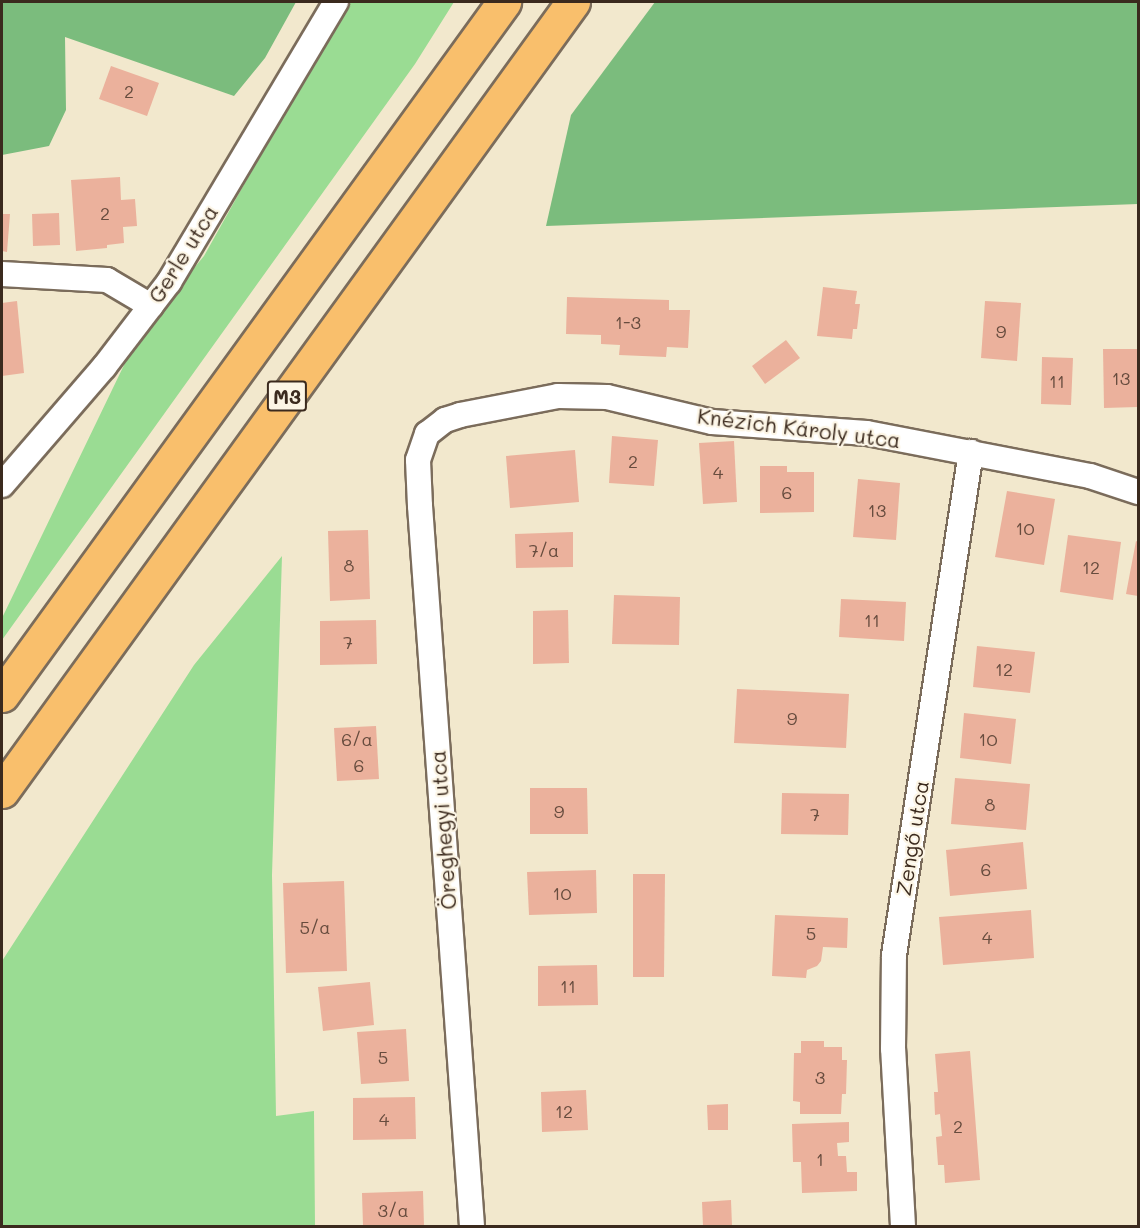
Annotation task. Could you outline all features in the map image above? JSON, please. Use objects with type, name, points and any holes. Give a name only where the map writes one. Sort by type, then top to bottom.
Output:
[{"type":"highway","name":"M3","points":[[2,695],[504,2]]},
{"type":"highway","name":"M3","points":[[2,791],[573,2]]},
{"type":"street","name":"Gerle utca","points":[[2,485],[60,420],[169,282],[336,2]]},
{"type":"street","points":[[2,274],[106,279],[151,306]]},
{"type":"street","name":"Knézich Károly utca","points":[[427,434],[445,420],[460,415],[558,396],[607,397],[712,422],[793,429],[838,429],[971,452],[1110,481],[1138,492]]},
{"type":"street","name":"Öreghegyi utca","points":[[427,434],[418,460],[420,506],[472,1227]]},
{"type":"street","name":"Zengő utca","points":[[903,1227],[893,1049],[894,955],[971,452]]},
{"type":"green space","points":[[2,2],[296,2],[265,58],[234,96],[65,37],[66,110],[49,146],[2,155]]},
{"type":"green space","points":[[346,2],[454,2],[415,64],[2,640],[2,618],[139,334],[204,256]]},
{"type":"green space","points":[[655,2],[1138,2],[1138,204],[546,226],[571,115]]},
{"type":"green space","points":[[282,556],[272,875],[276,1116],[314,1111],[315,1226],[2,1226],[2,961],[194,665]]},
{"type":"building","points":[[111,66],[159,83],[147,116],[99,99]]},
{"type":"building","points":[[120,177],[121,200],[135,199],[137,226],[123,227],[124,243],[107,245],[107,248],[76,251],[71,180]]},
{"type":"building","points":[[59,213],[60,245],[33,246],[32,214]]},
{"type":"building","points":[[2,214],[10,214],[7,252],[2,251]]},
{"type":"building","points":[[823,287],[857,291],[855,304],[860,304],[857,329],[853,329],[852,339],[817,336]]},
{"type":"building","points":[[567,297],[669,300],[669,310],[690,310],[688,348],[667,347],[666,357],[619,355],[620,345],[601,344],[601,335],[566,334]]},
{"type":"building","points":[[17,301],[24,373],[2,376],[2,303]]},
{"type":"building","points":[[985,301],[1021,303],[1017,361],[981,358]]},
{"type":"building","points":[[786,340],[800,358],[765,384],[752,366]]},
{"type":"building","points":[[1103,349],[1138,349],[1138,407],[1104,408]]},
{"type":"building","points":[[1042,357],[1073,358],[1071,405],[1041,404]]},
{"type":"building","points":[[612,436],[658,440],[654,486],[609,483]]},
{"type":"building","points":[[734,441],[737,502],[703,504],[699,443]]},
{"type":"building","points":[[575,450],[579,502],[510,508],[506,456]]},
{"type":"building","points":[[760,466],[787,466],[787,472],[814,472],[814,512],[760,513]]},
{"type":"building","points":[[858,479],[900,483],[896,540],[853,537]]},
{"type":"building","points":[[1007,491],[1055,499],[1044,565],[995,557]]},
{"type":"building","points":[[368,530],[370,599],[330,601],[328,531]]},
{"type":"building","points":[[573,532],[573,567],[516,568],[515,534]]},
{"type":"building","points":[[1068,535],[1121,542],[1113,600],[1060,592]]},
{"type":"building","points":[[1136,541],[1138,542],[1138,596],[1126,594]]},
{"type":"building","points":[[614,595],[680,597],[679,645],[612,644]]},
{"type":"building","points":[[841,599],[906,602],[904,641],[839,637]]},
{"type":"building","points":[[568,610],[569,663],[533,664],[533,611]]},
{"type":"building","points":[[376,620],[377,664],[320,665],[320,621]]},
{"type":"building","points":[[977,646],[1035,652],[1030,693],[973,687]]},
{"type":"building","points":[[737,689],[849,694],[846,748],[734,743]]},
{"type":"building","points":[[964,713],[1016,719],[1011,764],[960,758]]},
{"type":"building","points":[[376,726],[379,779],[337,781],[334,728]]},
{"type":"building","points":[[955,778],[1030,784],[1026,830],[951,824]]},
{"type":"building","points":[[530,788],[587,788],[588,834],[530,834]]},
{"type":"building","points":[[782,793],[849,794],[848,835],[781,834]]},
{"type":"building","points":[[1023,842],[1027,889],[950,896],[946,850]]},
{"type":"building","points":[[596,870],[597,913],[529,915],[527,872]]},
{"type":"building","points":[[633,874],[665,874],[664,977],[633,977]]},
{"type":"building","points":[[344,881],[347,971],[286,973],[283,883]]},
{"type":"building","points":[[1031,910],[1034,958],[943,965],[939,917]]},
{"type":"building","points":[[775,915],[848,918],[847,948],[823,947],[821,961],[817,966],[807,970],[806,978],[772,976]]},
{"type":"building","points":[[597,965],[598,1005],[538,1006],[538,966]]},
{"type":"building","points":[[370,982],[374,1025],[323,1031],[318,987]]},
{"type":"building","points":[[406,1029],[409,1081],[361,1084],[357,1032]]},
{"type":"building","points":[[801,1041],[824,1041],[824,1047],[842,1047],[842,1060],[847,1060],[846,1094],[842,1094],[841,1114],[800,1114],[800,1102],[793,1101],[794,1053],[801,1053]]},
{"type":"building","points":[[970,1051],[980,1180],[945,1183],[944,1165],[938,1165],[936,1137],[942,1136],[940,1114],[935,1115],[934,1092],[938,1092],[935,1054]]},
{"type":"building","points":[[586,1090],[588,1130],[542,1132],[541,1092]]},
{"type":"building","points":[[415,1097],[416,1139],[353,1140],[353,1098]]},
{"type":"building","points":[[728,1104],[728,1130],[708,1130],[707,1105]]},
{"type":"building","points":[[849,1122],[849,1142],[837,1143],[838,1156],[846,1156],[847,1172],[857,1172],[857,1191],[802,1193],[801,1162],[793,1162],[792,1124]]},
{"type":"building","points":[[423,1191],[424,1226],[363,1226],[362,1193]]},
{"type":"building","points":[[731,1200],[732,1226],[703,1226],[702,1202]]}]
